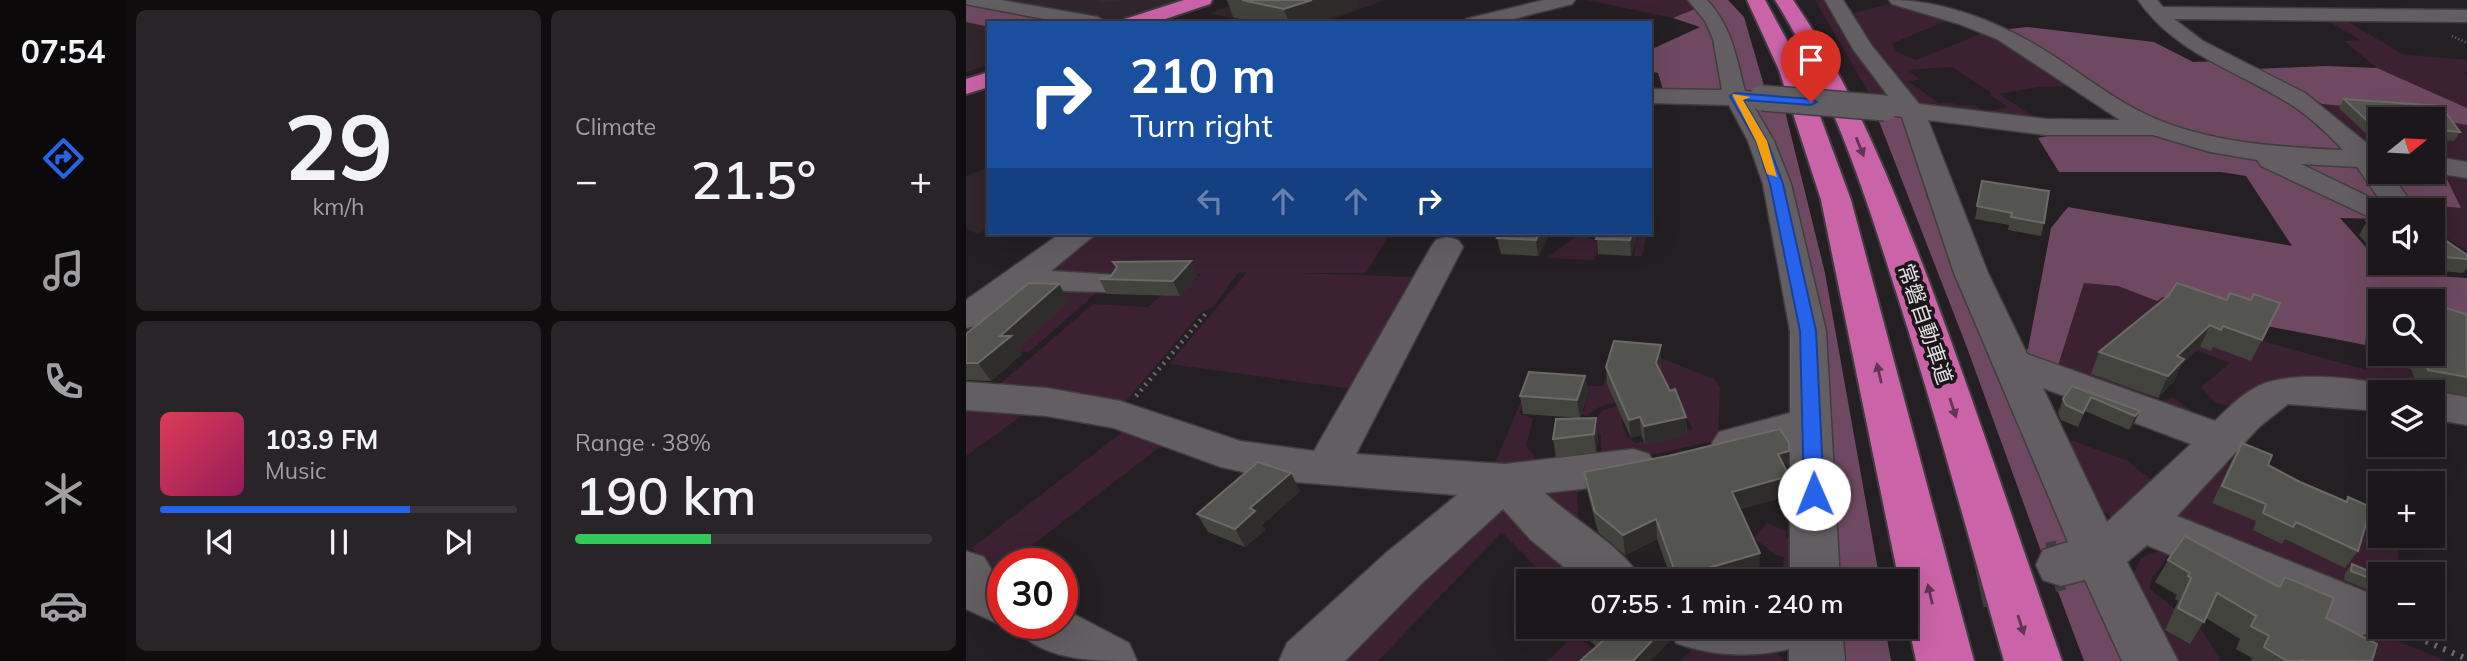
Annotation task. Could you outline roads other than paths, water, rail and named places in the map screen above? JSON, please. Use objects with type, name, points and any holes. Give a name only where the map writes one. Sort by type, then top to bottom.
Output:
[{"type":"highway","points":[[1138,21],[1203,0]]},
{"type":"highway","points":[[1160,21],[1224,0]]},
{"type":"highway","points":[[1756,0],[1791,71],[1836,200],[1945,661]]},
{"type":"highway","name":"常磐自動車道","points":[[1784,0],[1824,68],[1882,200],[1924,317],[2033,661]]},
{"type":"street","points":[[970,0],[1087,21]]},
{"type":"street","points":[[1481,21],[1566,0]]},
{"type":"street","points":[[1697,0],[1714,19],[1749,97],[1777,184],[1808,331],[1815,569]]},
{"type":"street","points":[[1834,0],[1898,109],[1972,273],[2011,362],[2080,561],[2150,661]]},
{"type":"street","points":[[1898,0],[2003,34],[2089,91],[2157,128]]},
{"type":"street","points":[[2151,6],[2467,16]]},
{"type":"street","points":[[2151,6],[2183,37],[2298,99],[2368,154]]},
{"type":"street","points":[[1652,96],[1749,97],[1898,109],[2046,127],[2157,128],[2259,154],[2368,207]]},
{"type":"street","points":[[2259,154],[2368,156]]},
{"type":"street","points":[[2445,166],[2467,170]]},
{"type":"street","points":[[966,317],[1078,235]]},
{"type":"street","points":[[1326,469],[1447,247]]},
{"type":"street","points":[[1016,280],[1105,282]]},
{"type":"street","points":[[2011,362],[2221,439]]},
{"type":"street","points":[[2080,561],[2142,522],[2221,439],[2275,394],[2292,390],[2368,396]]},
{"type":"street","points":[[966,396],[1047,402],[1120,415],[1237,456],[1326,469],[1504,481],[1605,471],[1684,456],[1812,422]]},
{"type":"street","points":[[2445,407],[2467,411]]},
{"type":"street","points":[[1504,481],[1548,526],[1602,569]]},
{"type":"street","points":[[1307,661],[1404,568],[1504,481]]},
{"type":"street","points":[[2142,522],[2368,617]]},
{"type":"street","points":[[966,572],[975,588],[987,594]]},
{"type":"street","points":[[1069,639],[1110,661]]},
{"type":"street","points":[[1816,639],[1817,661]]},
{"type":"tunnel","points":[[1918,596],[2061,565]]}]
